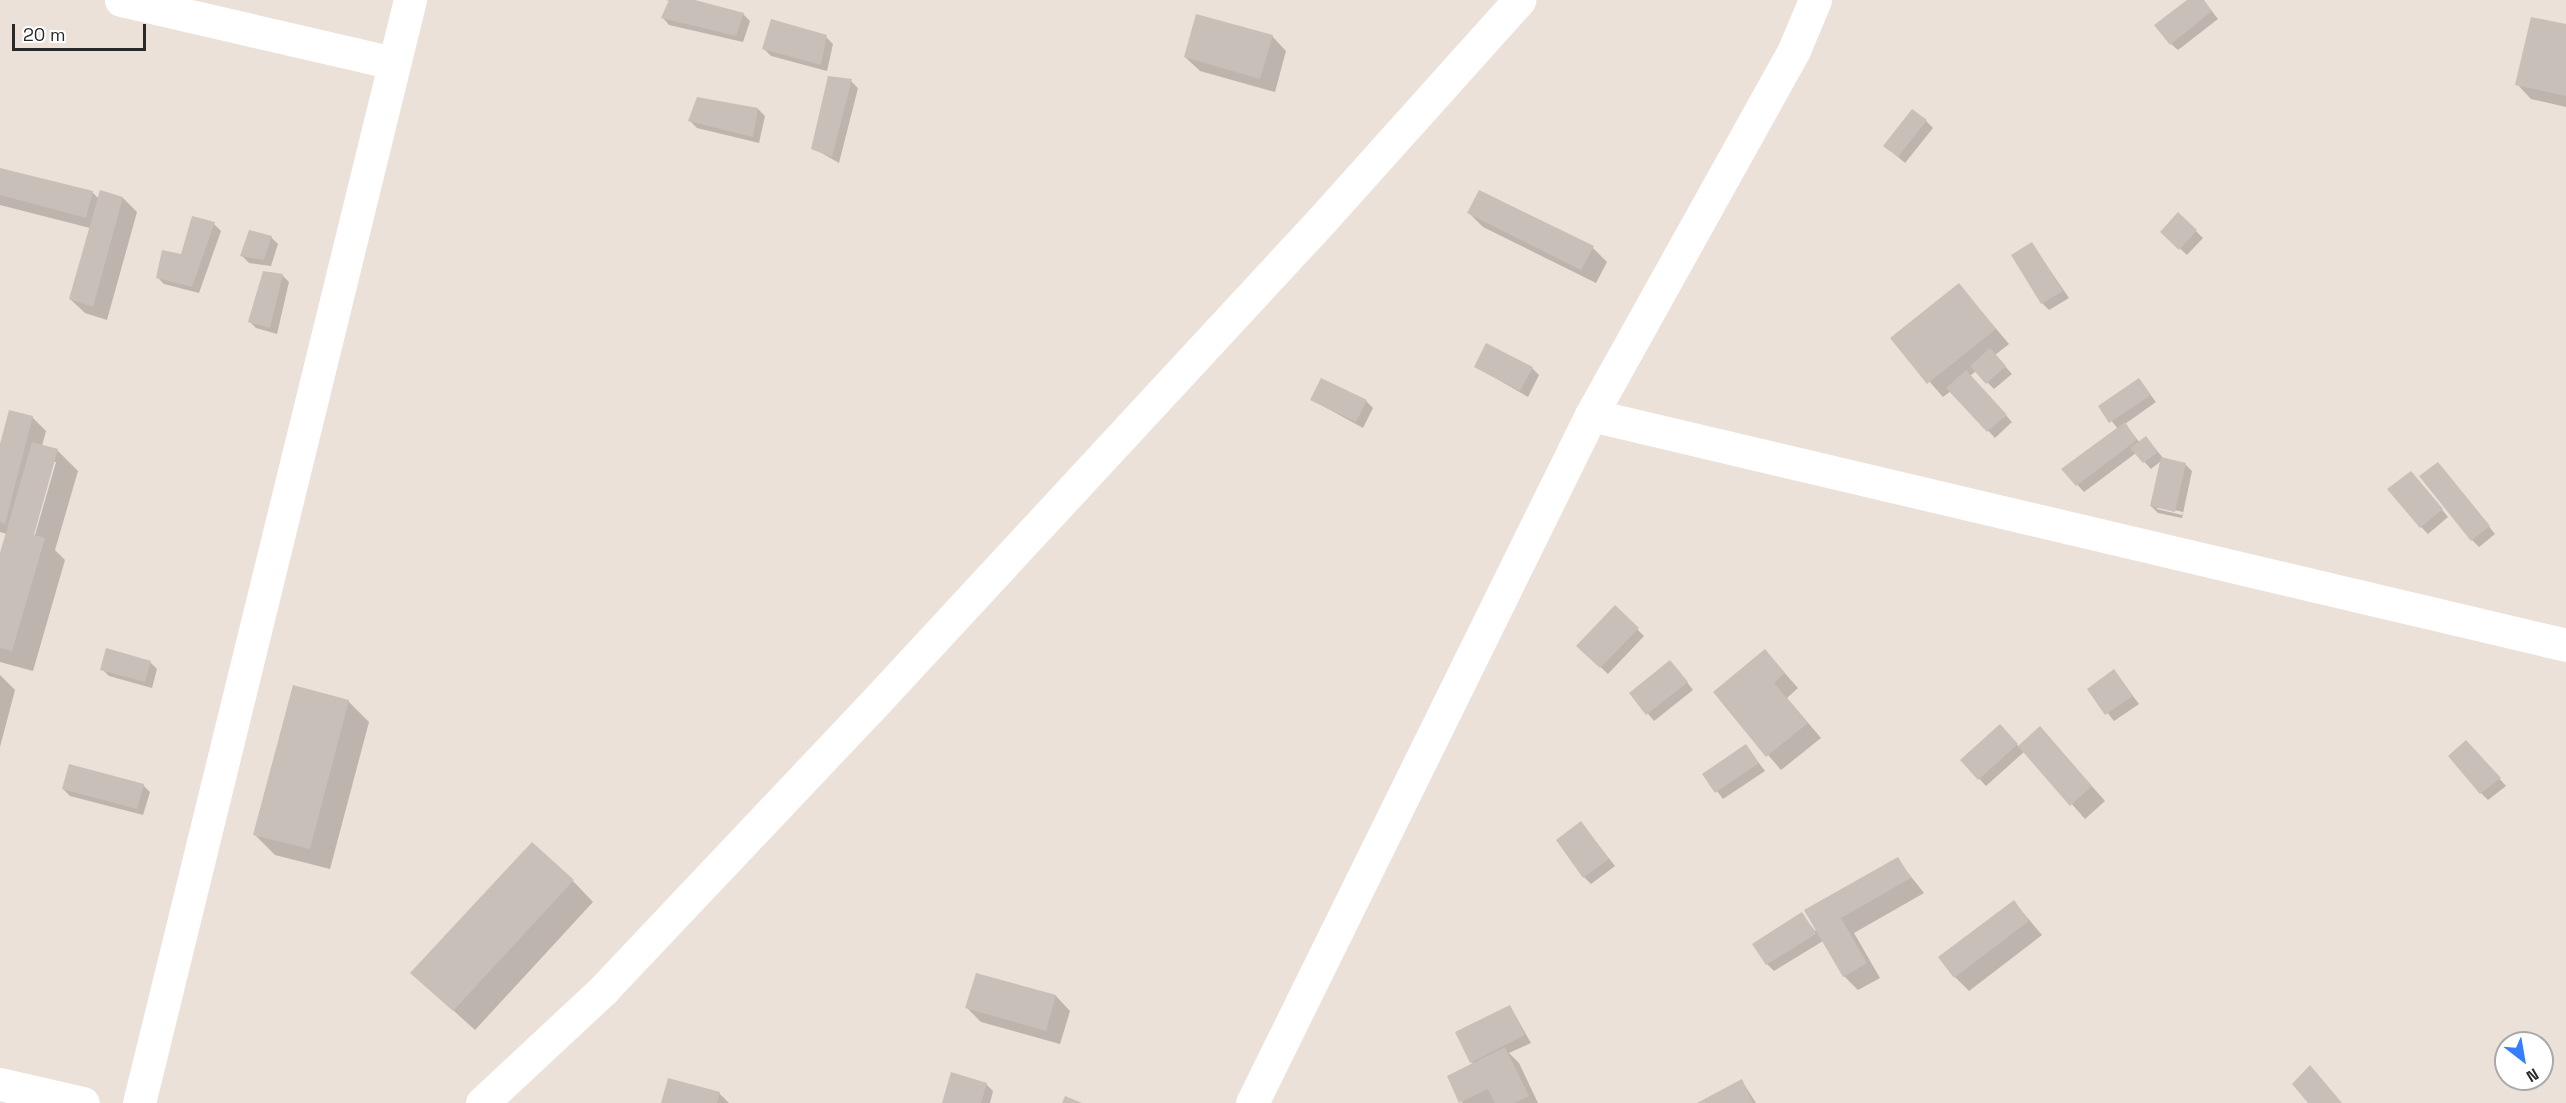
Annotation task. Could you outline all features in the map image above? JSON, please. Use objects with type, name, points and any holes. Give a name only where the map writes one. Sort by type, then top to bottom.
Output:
[{"type":"street","points":[[121,0],[394,63]]},
{"type":"street","points":[[139,1103],[410,0]]},
{"type":"street","points":[[482,1103],[603,990],[876,701],[1297,247],[1519,0]]},
{"type":"street","points":[[1252,1103],[1591,415],[1794,50],[1815,0]]},
{"type":"street","points":[[1591,415],[2566,645]]},
{"type":"street","points":[[0,1084],[83,1103]]},
{"type":"building","points":[[669,0],[695,0],[744,13],[736,36],[661,18]]},
{"type":"building","points":[[2187,0],[2204,0],[2212,11],[2170,45],[2154,25]]},
{"type":"building","points":[[1196,14],[1273,35],[1260,79],[1184,57]]},
{"type":"building","points":[[2531,17],[2566,24],[2566,96],[2515,85]]},
{"type":"building","points":[[771,19],[827,35],[821,65],[762,49]]},
{"type":"building","points":[[828,76],[852,79],[832,157],[811,149]]},
{"type":"building","points":[[697,97],[758,108],[753,137],[688,121]]},
{"type":"building","points":[[1912,109],[1927,120],[1898,157],[1883,146]]},
{"type":"building","points":[[0,168],[93,191],[86,218],[0,195]]},
{"type":"building","points":[[100,190],[123,197],[93,307],[69,299]]},
{"type":"building","points":[[1479,190],[1594,246],[1581,270],[1467,213]]},
{"type":"building","points":[[2178,212],[2197,230],[2179,250],[2160,232]]},
{"type":"building","points":[[192,216],[215,222],[192,287],[156,278],[162,250],[181,254]]},
{"type":"building","points":[[249,230],[272,236],[264,260],[240,256]]},
{"type":"building","points":[[2032,242],[2063,291],[2041,304],[2011,255]]},
{"type":"building","points":[[263,271],[283,274],[270,328],[248,322]]},
{"type":"building","points":[[1959,283],[1996,329],[1927,384],[1890,338]]},
{"type":"building","points":[[1486,343],[1533,367],[1520,391],[1474,367]]},
{"type":"building","points":[[1990,348],[2006,366],[1986,384],[1970,366]]},
{"type":"building","points":[[1966,370],[2007,415],[1987,432],[1946,388]]},
{"type":"building","points":[[1321,378],[1367,400],[1356,422],[1310,400]]},
{"type":"building","points":[[2139,378],[2151,395],[2109,423],[2098,406]]},
{"type":"building","points":[[9,410],[33,416],[5,524],[0,522],[0,444]]},
{"type":"building","points":[[2125,422],[2137,440],[2076,486],[2061,469]]},
{"type":"building","points":[[2146,436],[2158,452],[2143,463],[2130,448]]},
{"type":"building","points":[[32,442],[58,449],[34,535],[45,538],[12,651],[0,648],[0,553]]},
{"type":"building","points":[[2161,457],[2186,463],[2175,512],[2150,506]]},
{"type":"building","points":[[2438,462],[2490,526],[2471,541],[2419,476]]},
{"type":"building","points":[[2411,471],[2443,509],[2420,528],[2387,489]]},
{"type":"building","points":[[1615,605],[1639,628],[1600,668],[1576,646]]},
{"type":"building","points":[[106,648],[151,661],[145,682],[100,670]]},
{"type":"building","points":[[1765,649],[1785,673],[1774,683],[1808,723],[1766,757],[1713,692]]},
{"type":"building","points":[[1670,660],[1688,682],[1646,715],[1629,693]]},
{"type":"building","points":[[2114,669],[2133,696],[2105,715],[2087,689]]},
{"type":"building","points":[[293,685],[349,700],[310,849],[253,835]]},
{"type":"building","points":[[2000,724],[2018,744],[1978,780],[1960,760]]},
{"type":"building","points":[[2040,726],[2092,786],[2070,806],[2018,746]]},
{"type":"building","points":[[2466,740],[2501,778],[2480,794],[2448,756]]},
{"type":"building","points":[[1746,744],[1759,763],[1715,793],[1702,774]]},
{"type":"building","points":[[69,764],[144,784],[137,809],[62,789]]},
{"type":"building","points":[[1581,821],[1609,859],[1583,878],[1556,840]]},
{"type":"building","points":[[532,842],[574,880],[453,1011],[410,973]]},
{"type":"building","points":[[1898,857],[1911,878],[1841,918],[1867,963],[1843,977],[1804,910]]},
{"type":"building","points":[[2014,900],[2029,921],[1954,978],[1938,957]]},
{"type":"building","points":[[1802,912],[1816,934],[1766,965],[1752,944]]},
{"type":"building","points":[[976,973],[1056,995],[1046,1031],[965,1008]]},
{"type":"building","points":[[1510,1005],[1525,1035],[1470,1063],[1455,1032]]},
{"type":"building","points":[[1505,1047],[1529,1096],[1514,1103],[1495,1103],[1488,1089],[1459,1103],[1447,1076]]},
{"type":"building","points":[[2310,1065],[2342,1103],[2308,1103],[2292,1084]]},
{"type":"building","points":[[951,1072],[987,1083],[981,1103],[942,1103]]},
{"type":"building","points":[[668,1078],[720,1092],[717,1103],[661,1103]]},
{"type":"building","points":[[1742,1079],[1753,1103],[1697,1103]]},
{"type":"building","points":[[1065,1096],[1082,1103],[1062,1103]]}]
